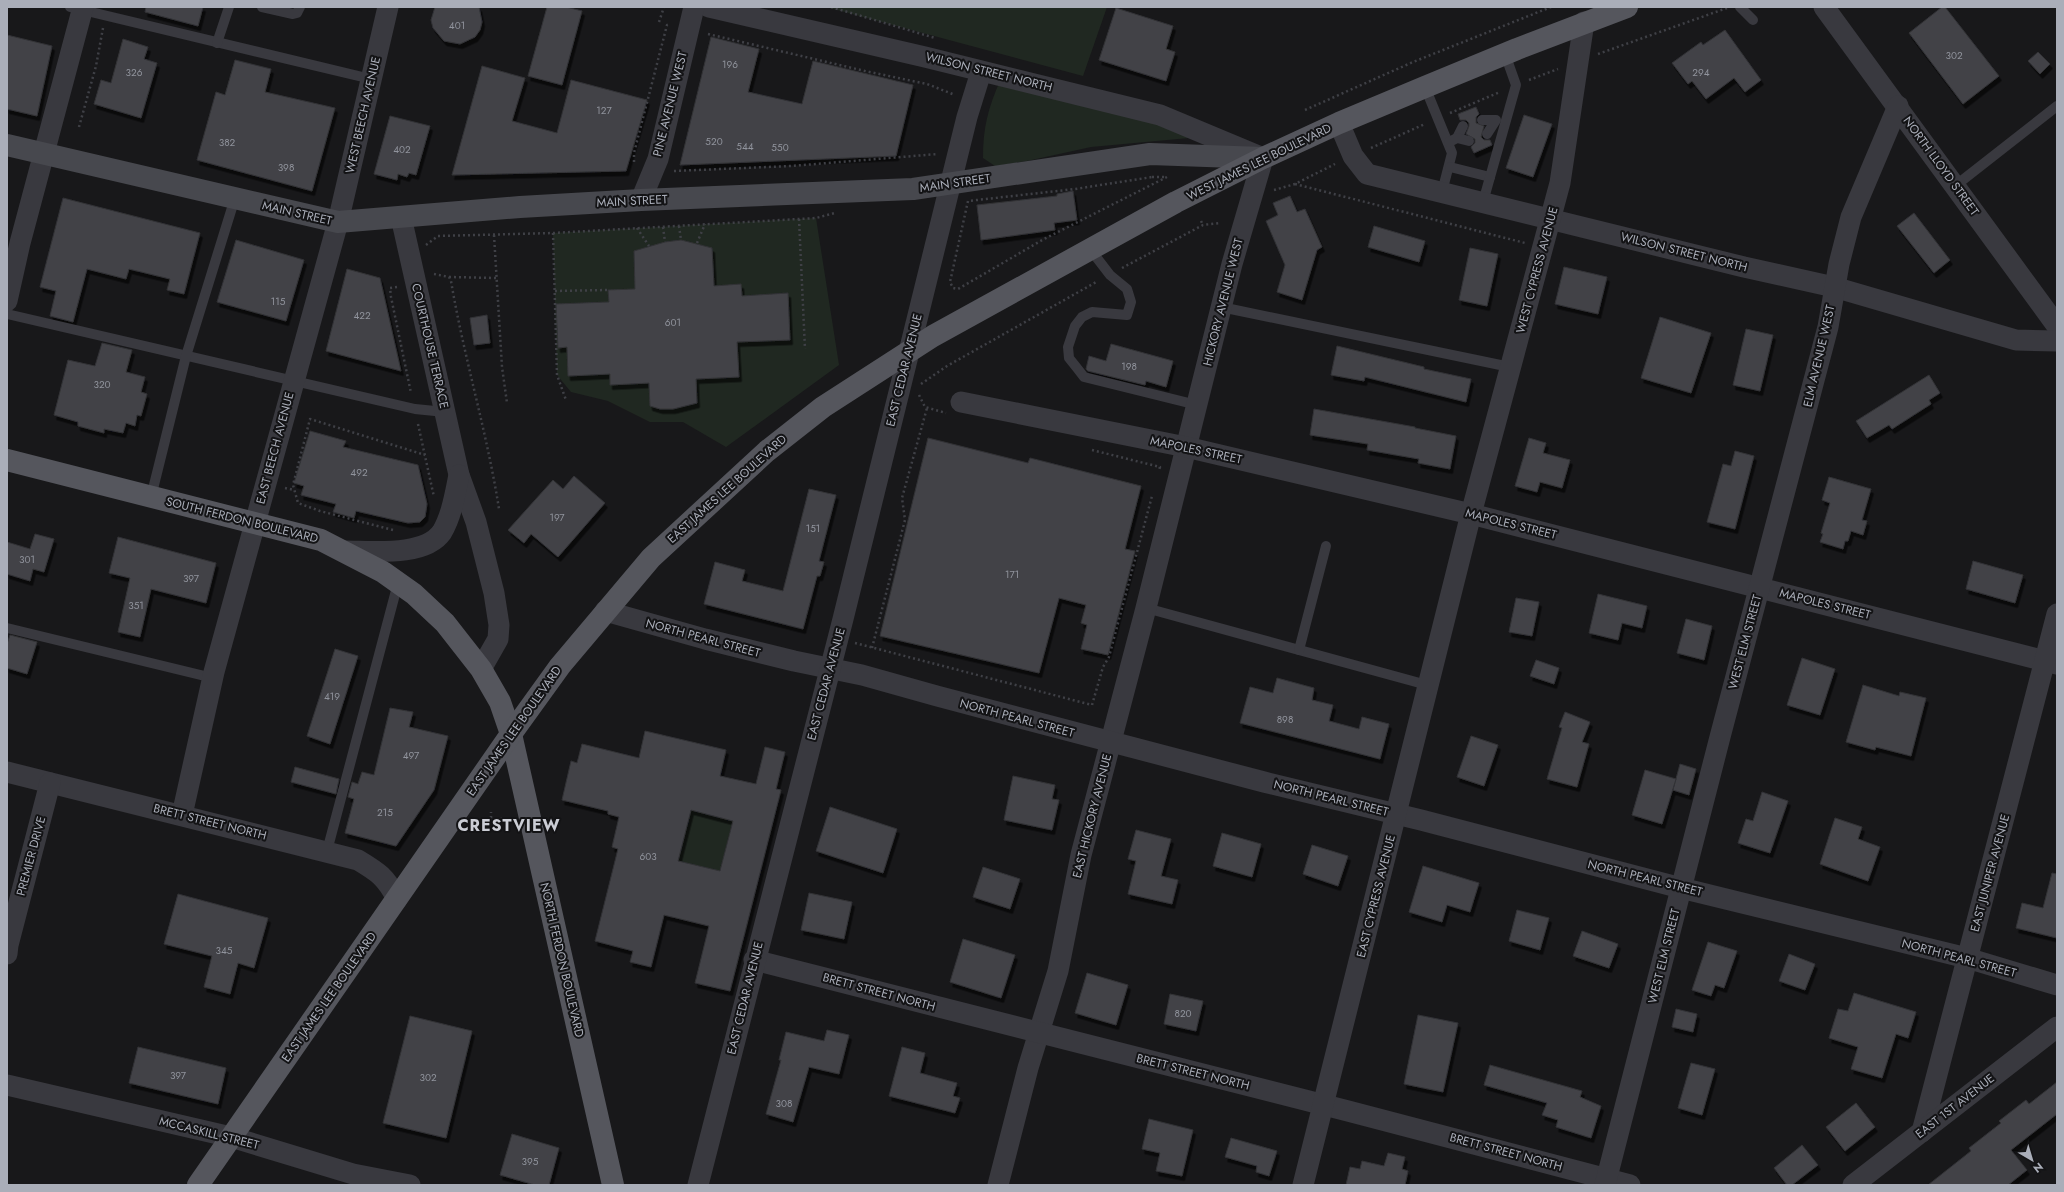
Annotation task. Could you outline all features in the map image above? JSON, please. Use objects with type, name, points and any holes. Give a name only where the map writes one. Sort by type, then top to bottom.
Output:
[{"type":"main road","name":"WEST JAMES LEE BOULEVARD","points":[[909,351],[946,328],[1090,249],[1263,158],[1339,123],[1425,87],[1584,22],[1627,7]]},
{"type":"main road","name":"EAST JAMES LEE BOULEVARD","points":[[198,1185],[510,734],[560,666],[605,611],[651,558],[767,451],[823,407],[909,351]]},
{"type":"main road","name":"SOUTH FERDON BOULEVARD","points":[[7,460],[321,540],[345,551],[383,572],[414,594],[445,623],[481,669],[500,702],[510,734]]},
{"type":"main road","name":"NORTH FERDON BOULEVARD","points":[[510,734],[613,1185]]},
{"type":"street","name":"WEST BEECH AVENUE","points":[[338,222],[388,7]]},
{"type":"street","name":"PINE AVENUE WEST","points":[[641,200],[658,160],[694,7]]},
{"type":"street","name":"WILSON STREET NORTH","points":[[709,7],[925,57],[1160,115],[1263,158]]},
{"type":"street","name":"NORTH LLOYD STREET","points":[[1824,7],[1898,106],[1955,186],[2054,315]]},
{"type":"street","points":[[7,302],[20,243],[44,154],[78,8]]},
{"type":"street","name":"WEST CYPRESS AVENUE","points":[[1471,514],[1560,183],[1584,22]]},
{"type":"street","name":"EAST CEDAR AVENUE","points":[[698,1185],[951,183],[981,72]]},
{"type":"street","name":"ELM AVENUE WEST","points":[[1761,587],[1828,327],[1834,287],[1851,217],[1898,106]]},
{"type":"street","name":"WILSON STREET NORTH","points":[[1339,123],[1353,156],[1367,174],[1744,267],[1834,287],[2016,340],[2057,342]]},
{"type":"street","name":"MAIN STREET","points":[[7,145],[338,222],[641,200],[914,189],[1150,154],[1263,158]]},
{"type":"street","name":"HICKORY AVENUE WEST","points":[[1186,448],[1221,306],[1263,158]]},
{"type":"street","name":"COURTHOUSE TERRACE","points":[[401,217],[459,475],[476,522],[494,593],[499,626],[498,639],[481,669]]},
{"type":"street","name":"EAST BEECH AVENUE","points":[[182,815],[213,678],[338,222]]},
{"type":"street","name":"MAPOLES STREET","points":[[955,408],[1186,448],[1471,514],[2051,662]]},
{"type":"street","name":"EAST HICKORY AVENUE","points":[[998,1185],[1028,1068],[1040,1034],[1058,971],[1081,855],[1146,608],[1186,448]]},
{"type":"street","name":"COURTHOUSE TERRACE","points":[[345,551],[403,550],[417,548],[430,543],[441,533],[448,520],[459,475]]},
{"type":"street","name":"EAST CYPRESS AVENUE","points":[[1303,1185],[1471,514]]},
{"type":"street","name":"WEST ELM STREET","points":[[1606,1182],[1681,888],[1761,587]]},
{"type":"street","name":"NORTH PEARL STREET","points":[[605,611],[705,639],[794,661],[830,667],[1264,782],[1395,814],[1681,888],[1968,958],[2057,985]]},
{"type":"street","name":"EAST JUNIPER AVENUE","points":[[1922,1132],[1968,958],[2051,662],[2057,614]]},
{"type":"street","name":"BRETT STREET NORTH","points":[[7,772],[358,860],[380,873],[389,883],[397,899]]},
{"type":"street","name":"PREMIER DRIVE","points":[[7,954],[8,945],[50,782]]},
{"type":"street","name":"BRETT STREET NORTH","points":[[754,960],[1322,1105],[1606,1182],[1630,1185]]},
{"type":"street","name":"EAST 1ST AVENUE","points":[[1853,1185],[2057,1027]]},
{"type":"street","name":"MCCASKILL STREET","points":[[7,1086],[231,1137],[353,1174],[400,1184]]},
{"type":"lane","points":[[217,42],[229,7]]},
{"type":"lane","points":[[262,7],[293,14],[297,13],[300,7]]},
{"type":"lane","points":[[1740,7],[1753,20]]},
{"type":"lane","points":[[78,8],[107,17],[371,79]]},
{"type":"lane","points":[[1483,202],[1516,85],[1505,54]]},
{"type":"lane","points":[[1425,87],[1453,140]]},
{"type":"lane","points":[[1955,186],[2057,106]]},
{"type":"lane","points":[[1487,134],[1496,120],[1509,112]]},
{"type":"lane","points":[[1482,120],[1496,120]]},
{"type":"lane","points":[[1442,192],[1450,166],[1453,140],[1463,126]]},
{"type":"lane","points":[[1453,140],[1469,141]]},
{"type":"lane","points":[[1450,166],[1490,177]]},
{"type":"lane","points":[[151,497],[186,356],[235,198]]},
{"type":"lane","points":[[1090,249],[1110,274],[1127,289],[1131,302],[1127,315],[1092,312],[1082,316],[1075,326],[1068,347],[1069,358],[1084,377],[1197,405]]},
{"type":"lane","points":[[1221,306],[1510,367]]},
{"type":"lane","points":[[7,314],[415,409],[445,412]]},
{"type":"lane","points":[[1299,650],[1326,546]]},
{"type":"lane","points":[[327,851],[398,583]]},
{"type":"lane","points":[[1146,608],[1427,685]]},
{"type":"lane","points":[[7,628],[213,678]]},
{"type":"path","points":[[659,22],[664,7]]},
{"type":"path","points":[[1305,110],[1413,62],[1551,7]]},
{"type":"path","points":[[79,127],[96,66],[101,36],[107,17]]},
{"type":"path","points":[[634,167],[634,154],[666,25],[927,84],[955,95],[953,103]]},
{"type":"path","points":[[676,171],[791,166],[940,154]]},
{"type":"path","points":[[1152,177],[1167,177],[1044,239],[958,289],[953,288],[950,282],[968,202],[1152,177]]},
{"type":"path","points":[[1295,184],[1542,248]]},
{"type":"path","points":[[408,251],[423,247],[438,236],[494,235],[679,226],[816,218],[838,213]]},
{"type":"path","points":[[799,219],[805,349]]},
{"type":"path","points":[[1201,221],[1203,225]]},
{"type":"path","points":[[915,387],[947,366],[1110,274],[1203,225],[1220,223]]},
{"type":"path","points":[[697,243],[704,224]]},
{"type":"path","points":[[663,226],[665,242]]},
{"type":"path","points":[[679,226],[681,240]]},
{"type":"path","points":[[637,228],[649,246]]},
{"type":"path","points":[[553,232],[557,375],[566,400]]},
{"type":"path","points":[[494,235],[502,367],[507,403]]},
{"type":"path","points":[[429,272],[449,277],[496,278]]},
{"type":"path","points":[[449,277],[482,426],[492,463],[499,509]]},
{"type":"path","points":[[396,280],[398,286],[390,288],[391,297],[435,503]]},
{"type":"path","points":[[555,291],[608,290]]},
{"type":"path","points":[[872,648],[905,520],[902,498],[927,408],[919,394]]},
{"type":"path","points":[[927,408],[955,408]]},
{"type":"path","points":[[400,532],[320,511],[298,503],[293,485],[310,419],[425,456]]},
{"type":"path","points":[[1085,448],[1160,467],[1158,475]]},
{"type":"path","points":[[837,639],[1092,705],[1103,667],[1109,657],[1154,490]]},
{"type":"path","points":[[490,828],[491,812]]},
{"type":"path","points":[[491,820],[505,818]]},
{"type":"shaded area","points":[[826,7],[1107,7],[1083,76]]},
{"type":"shaded area","points":[[1000,81],[1120,105],[1189,138],[1091,147],[1027,161],[995,166],[983,158],[983,147],[987,118],[992,100]]},
{"type":"shaded area","points":[[816,218],[839,365],[726,447],[683,422],[650,422],[608,401],[571,392],[557,375],[553,233]]},
{"type":"shaded area","points":[[691,810],[745,824],[731,827],[720,871],[675,873]]},
{"type":"building","points":[[146,7],[203,7],[198,26],[145,12]]},
{"type":"building","points":[[435,7],[479,7],[482,22],[480,30],[475,37],[460,44],[444,41],[433,28],[431,20]]},
{"type":"building","points":[[547,7],[566,7],[582,11],[562,85],[528,76]]},
{"type":"building","points":[[1942,7],[1945,7],[1999,76],[1963,104],[1909,33]]},
{"type":"building","points":[[1116,8],[1173,26],[1166,49],[1175,52],[1166,81],[1099,60]]},
{"type":"building","points":[[1725,30],[1761,80],[1745,92],[1734,78],[1706,99],[1692,81],[1688,84],[1672,63],[1701,42],[1703,45]]},
{"type":"building","points":[[7,35],[52,46],[37,116],[7,109]]},
{"type":"building","points":[[711,37],[759,49],[748,92],[802,104],[813,61],[913,85],[896,156],[680,165]]},
{"type":"building","points":[[123,39],[148,47],[144,59],[157,63],[141,118],[94,104],[101,80],[111,83]]},
{"type":"building","points":[[2038,52],[2050,64],[2040,74],[2028,61]]},
{"type":"building","points":[[235,60],[271,69],[265,92],[335,108],[312,191],[197,160],[216,92],[225,95]]},
{"type":"building","points":[[482,66],[525,78],[512,121],[557,133],[571,80],[647,100],[626,171],[452,175]]},
{"type":"building","points":[[1476,107],[1479,114],[1476,117],[1476,123],[1484,126],[1481,137],[1484,140],[1490,140],[1492,145],[1474,153],[1471,147],[1475,143],[1475,139],[1466,134],[1469,123],[1466,120],[1460,120],[1458,114]]},
{"type":"building","points":[[1524,115],[1552,124],[1533,177],[1506,168]]},
{"type":"building","points":[[390,116],[430,126],[416,175],[409,173],[407,177],[398,174],[397,180],[374,174]]},
{"type":"building","points":[[1073,191],[1077,220],[1054,223],[1055,230],[981,240],[977,205],[1057,196],[1057,194]]},
{"type":"building","points":[[1290,196],[1297,212],[1305,209],[1322,247],[1317,250],[1302,300],[1277,292],[1285,265],[1266,221],[1278,215],[1273,203]]},
{"type":"building","points":[[63,198],[200,233],[184,294],[167,290],[170,279],[129,269],[126,279],[87,269],[73,322],[50,316],[56,291],[40,287]]},
{"type":"building","points":[[1914,213],[1950,260],[1934,273],[1897,226]]},
{"type":"building","points":[[1374,226],[1425,241],[1419,262],[1368,247]]},
{"type":"building","points":[[236,240],[304,260],[286,321],[217,302]]},
{"type":"building","points":[[681,240],[712,248],[714,286],[741,284],[742,296],[788,293],[790,340],[737,342],[739,377],[696,379],[697,403],[673,409],[660,409],[650,406],[649,383],[610,385],[610,374],[568,376],[567,347],[558,348],[556,304],[609,302],[608,290],[635,289],[634,251],[665,242]]},
{"type":"building","points":[[1470,248],[1498,254],[1487,306],[1459,300]]},
{"type":"building","points":[[1564,267],[1607,277],[1598,314],[1555,304]]},
{"type":"building","points":[[347,269],[380,278],[401,371],[326,351]]},
{"type":"building","points":[[487,315],[490,343],[474,345],[470,318]]},
{"type":"building","points":[[1660,317],[1711,333],[1691,393],[1641,378]]},
{"type":"building","points":[[1746,329],[1773,335],[1760,391],[1733,385]]},
{"type":"building","points":[[102,343],[132,350],[126,372],[145,377],[141,392],[147,394],[141,416],[137,415],[135,426],[126,423],[123,433],[104,429],[104,433],[78,426],[78,422],[54,415],[68,360],[95,366]]},
{"type":"building","points":[[1111,344],[1173,361],[1166,387],[1146,381],[1145,385],[1088,371],[1086,369],[1089,356],[1106,361]]},
{"type":"building","points":[[1337,346],[1424,367],[1424,369],[1471,379],[1466,402],[1365,377],[1364,381],[1331,375]]},
{"type":"building","points":[[1929,375],[1940,393],[1929,400],[1931,404],[1892,429],[1889,425],[1867,438],[1856,421]]},
{"type":"building","points":[[1314,409],[1456,436],[1450,469],[1418,463],[1419,459],[1367,450],[1368,444],[1310,435]]},
{"type":"building","points":[[310,431],[346,441],[343,447],[418,465],[427,504],[425,517],[420,522],[408,523],[356,511],[354,518],[333,512],[336,504],[301,495],[304,486],[294,483]]},
{"type":"building","points":[[928,438],[1028,463],[1030,458],[1141,486],[1125,549],[1135,551],[1108,655],[1081,649],[1087,625],[1081,623],[1086,605],[1059,598],[1039,673],[880,636]]},
{"type":"building","points":[[1529,438],[1546,443],[1543,453],[1570,460],[1562,488],[1540,482],[1537,492],[1515,486]]},
{"type":"building","points":[[1735,451],[1754,456],[1735,529],[1707,522],[1723,464],[1731,466]]},
{"type":"building","points":[[574,476],[605,503],[558,557],[531,534],[524,543],[508,530],[553,480],[563,489]]},
{"type":"building","points":[[1829,477],[1871,489],[1862,520],[1867,521],[1863,535],[1851,531],[1848,541],[1845,541],[1843,549],[1820,542],[1823,534],[1821,533],[1830,503],[1822,500]]},
{"type":"building","points":[[809,489],[836,495],[819,561],[824,562],[820,576],[817,576],[803,629],[704,604],[715,562],[745,570],[742,581],[783,591]]},
{"type":"building","points":[[35,534],[54,539],[44,572],[33,569],[30,581],[7,574],[7,542],[30,549]]},
{"type":"building","points":[[118,537],[216,563],[206,603],[151,589],[140,637],[118,632],[130,578],[109,573]]},
{"type":"building","points":[[1973,561],[2023,575],[2015,603],[1966,589]]},
{"type":"building","points":[[1598,594],[1647,606],[1642,628],[1622,623],[1618,640],[1589,633]]},
{"type":"building","points":[[1516,598],[1539,602],[1532,636],[1509,632]]},
{"type":"building","points":[[1686,619],[1712,626],[1704,660],[1677,653]]},
{"type":"building","points":[[10,635],[37,642],[27,674],[7,668],[7,644]]},
{"type":"building","points":[[335,649],[358,656],[330,744],[307,736]]},
{"type":"building","points":[[1802,658],[1835,669],[1820,715],[1787,705]]},
{"type":"building","points":[[1536,660],[1559,668],[1554,684],[1530,676]]},
{"type":"building","points":[[1277,678],[1314,688],[1312,700],[1333,705],[1329,721],[1359,729],[1362,717],[1389,724],[1380,759],[1240,723],[1250,687],[1273,693]]},
{"type":"building","points":[[1863,685],[1899,696],[1900,692],[1926,698],[1911,756],[1876,747],[1875,750],[1846,742]]},
{"type":"building","points":[[390,708],[413,712],[409,727],[448,736],[434,790],[396,846],[345,833],[354,799],[348,797],[352,782],[358,784],[362,772],[374,775]]},
{"type":"building","points":[[1565,712],[1590,722],[1582,742],[1589,744],[1577,787],[1547,779],[1562,728],[1559,727]]},
{"type":"building","points":[[645,731],[726,750],[720,776],[756,784],[765,747],[785,752],[776,789],[781,790],[730,991],[695,983],[709,926],[664,915],[651,967],[630,962],[633,951],[595,941],[618,849],[612,847],[619,817],[608,814],[608,811],[562,800],[571,761],[577,763],[582,744],[639,758]],"holes":[[[691,810],[733,821],[720,871],[678,861]]]},
{"type":"building","points":[[1471,736],[1498,745],[1484,786],[1457,777]]},
{"type":"building","points":[[1680,764],[1696,769],[1689,795],[1673,790]]},
{"type":"building","points":[[295,767],[339,779],[336,794],[291,782]]},
{"type":"building","points":[[1645,770],[1676,779],[1662,824],[1632,815]]},
{"type":"building","points":[[1013,776],[1055,785],[1052,799],[1059,800],[1052,830],[1004,820]]},
{"type":"building","points":[[1762,792],[1788,801],[1770,853],[1738,843],[1746,819],[1753,821]]},
{"type":"building","points":[[830,807],[897,829],[883,873],[816,851]]},
{"type":"building","points":[[1835,818],[1862,827],[1858,839],[1880,847],[1868,881],[1820,864]]},
{"type":"building","points":[[1136,830],[1171,839],[1161,876],[1178,880],[1172,904],[1128,894],[1136,861],[1128,859]]},
{"type":"building","points":[[1222,833],[1261,844],[1252,877],[1213,866]]},
{"type":"building","points":[[1312,845],[1348,856],[1338,886],[1303,874]]},
{"type":"building","points":[[1423,866],[1479,883],[1470,912],[1447,905],[1442,922],[1409,912]]},
{"type":"building","points":[[983,867],[1020,879],[1010,909],[973,897]]},
{"type":"building","points":[[2052,873],[2057,874],[2057,938],[2016,928],[2022,903],[2043,908]]},
{"type":"building","points":[[809,893],[852,902],[844,939],[801,930]]},
{"type":"building","points":[[178,894],[268,918],[254,968],[238,963],[230,994],[204,987],[212,956],[164,944]]},
{"type":"building","points":[[1517,910],[1549,918],[1540,950],[1509,941]]},
{"type":"building","points":[[1582,931],[1618,944],[1609,968],[1573,956]]},
{"type":"building","points":[[963,939],[1015,955],[1001,998],[950,982]]},
{"type":"building","points":[[1708,942],[1737,951],[1724,988],[1715,985],[1711,996],[1692,990]]},
{"type":"building","points":[[1789,954],[1815,964],[1805,990],[1779,981]]},
{"type":"building","points":[[1087,973],[1128,985],[1116,1025],[1075,1013]]},
{"type":"building","points":[[1854,993],[1916,1012],[1908,1038],[1896,1034],[1882,1078],[1851,1069],[1858,1047],[1829,1038],[1838,1009],[1848,1011]]},
{"type":"building","points":[[1170,994],[1203,1001],[1196,1031],[1164,1024]]},
{"type":"building","points":[[1676,1009],[1697,1014],[1693,1032],[1672,1027]]},
{"type":"building","points":[[1418,1015],[1458,1023],[1443,1092],[1404,1084]]},
{"type":"building","points":[[410,1016],[472,1031],[446,1138],[383,1123]]},
{"type":"building","points":[[827,1030],[849,1035],[839,1074],[809,1067],[793,1122],[766,1114],[781,1060],[779,1060],[786,1032],[824,1041]]},
{"type":"building","points":[[138,1047],[226,1068],[218,1104],[129,1083]]},
{"type":"building","points":[[902,1047],[925,1053],[920,1073],[957,1083],[953,1096],[960,1098],[955,1113],[889,1096]]},
{"type":"building","points":[[1691,1063],[1715,1069],[1702,1115],[1678,1108]]},
{"type":"building","points":[[1490,1065],[1582,1091],[1580,1097],[1601,1106],[1591,1138],[1556,1127],[1558,1120],[1542,1115],[1547,1103],[1484,1085]]},
{"type":"building","points":[[2057,1082],[2057,1114],[2011,1150],[2027,1170],[2008,1185],[1928,1185],[1971,1151],[1969,1148],[2001,1123],[1999,1121],[2026,1100],[2029,1104]]},
{"type":"building","points":[[1856,1103],[1875,1127],[1845,1151],[1826,1127]]},
{"type":"building","points":[[1149,1119],[1193,1130],[1182,1176],[1156,1171],[1160,1153],[1142,1149]]},
{"type":"building","points":[[512,1134],[559,1148],[549,1185],[535,1185],[500,1175]]},
{"type":"building","points":[[1231,1138],[1277,1151],[1269,1176],[1256,1172],[1257,1166],[1225,1157]]},
{"type":"building","points":[[1802,1145],[1818,1165],[1792,1185],[1787,1185],[1774,1168]]},
{"type":"building","points":[[1388,1153],[1405,1157],[1402,1169],[1408,1171],[1405,1185],[1346,1185],[1350,1167],[1360,1169],[1362,1161],[1384,1166]]},
{"type":"district","name":"CRESTVIEW","points":[[509,825]]}]
